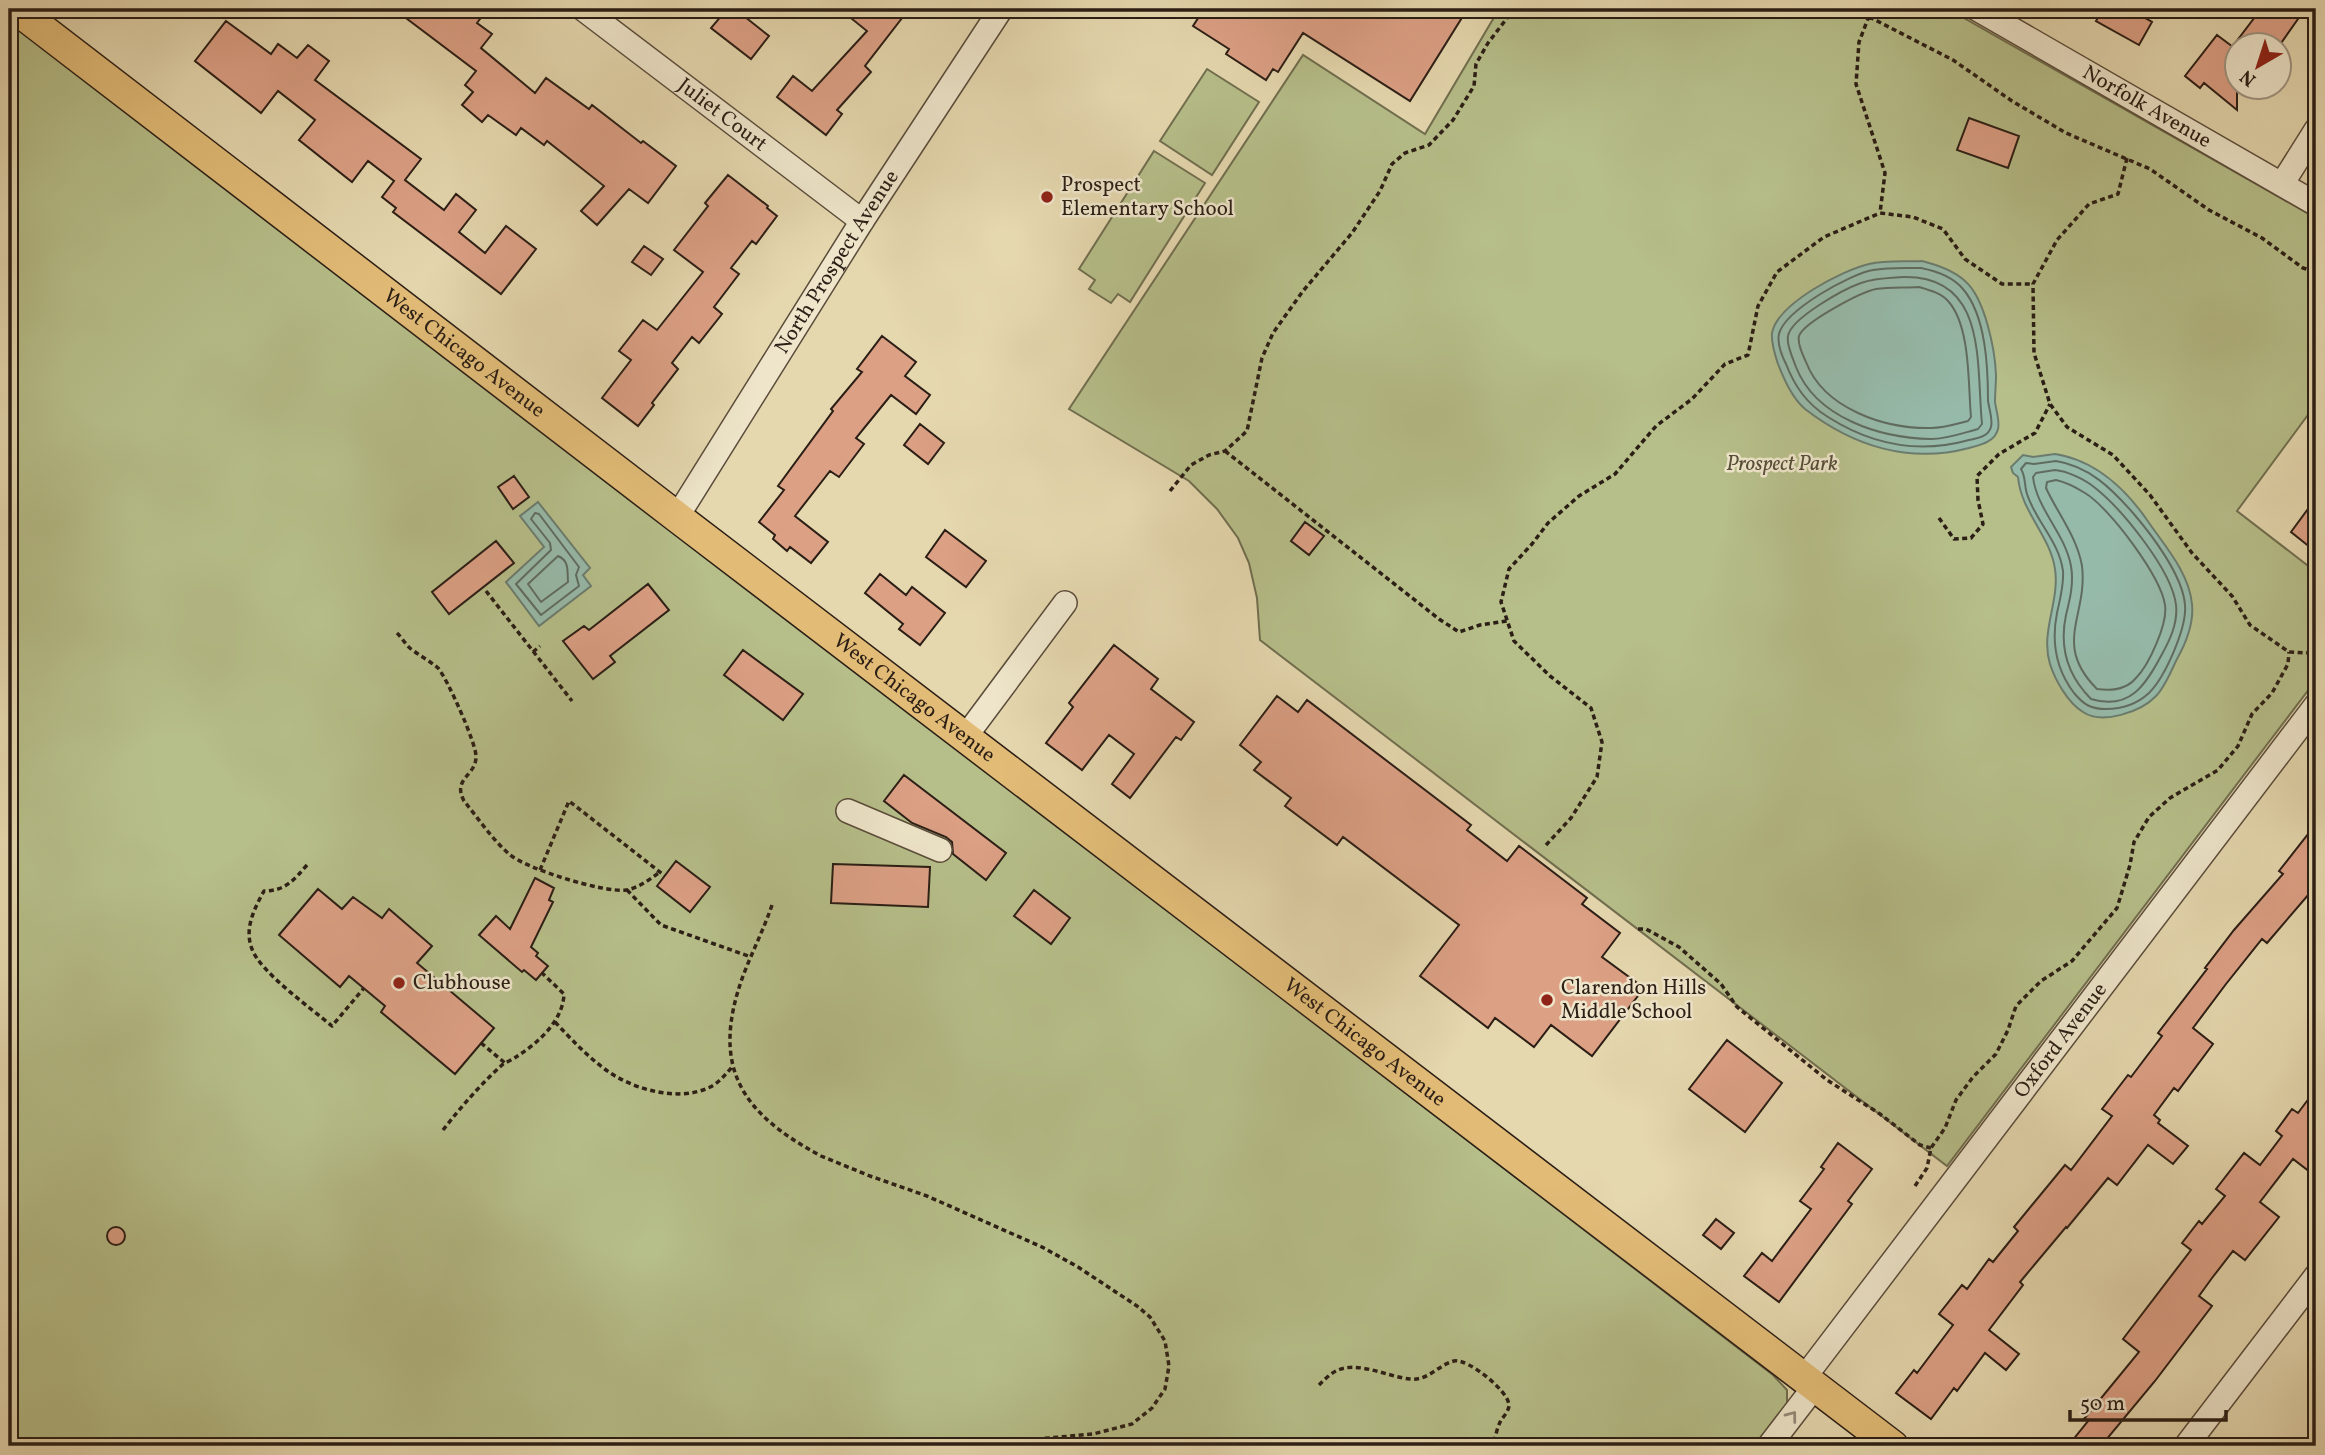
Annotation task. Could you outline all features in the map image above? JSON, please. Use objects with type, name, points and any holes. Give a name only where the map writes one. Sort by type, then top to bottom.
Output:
[{"type":"main road","name":"West Chicago Avenue","points":[[16,9],[1893,1446]]},
{"type":"street","name":"Juliet Court","points":[[583,9],[862,221]]},
{"type":"street","name":"North Prospect Avenue","points":[[677,517],[862,221],[1000,9]]},
{"type":"street","name":"Norfolk Avenue","points":[[1977,9],[2316,204]]},
{"type":"street","points":[[2282,184],[2316,130]]},
{"type":"street","points":[[966,736],[1065,603]]},
{"type":"street","name":"Oxford Avenue","points":[[1769,1446],[1809,1382],[2316,705]]},
{"type":"street","points":[[848,811],[940,850]]},
{"type":"street","points":[[2186,1446],[2316,1276]]},
{"type":"path","points":[[1170,491],[1191,465],[1209,455],[1224,451],[1247,431],[1260,367],[1273,334],[1303,291],[1352,233],[1380,191],[1392,164],[1405,153],[1429,145],[1452,120],[1474,86],[1476,64],[1514,9]]},
{"type":"path","points":[[1854,9],[1953,60],[2012,102],[2066,133],[2150,169],[2209,211],[2262,238],[2303,268],[2316,272]]},
{"type":"path","points":[[1869,15],[1859,42],[1856,84],[1885,173],[1880,213]]},
{"type":"path","points":[[2127,158],[2118,194],[2089,204],[2057,240],[2033,284],[2034,353],[2050,404],[2067,427],[2113,455],[2150,495],[2192,553],[2232,596],[2250,625],[2289,652],[2309,653],[2316,647]]},
{"type":"path","points":[[1546,845],[1571,818],[1597,777],[1602,742],[1591,708],[1550,676],[1514,641],[1501,602],[1509,569],[1548,523],[1578,496],[1615,474],[1656,426],[1692,399],[1725,364],[1748,355],[1758,306],[1777,272],[1824,237],[1880,213],[1913,217],[1943,229],[1965,259],[2002,284],[2033,284]]},
{"type":"path","points":[[1939,518],[1954,539],[1971,538],[1983,524],[1977,476],[1999,454],[2035,433],[2050,404]]},
{"type":"path","points":[[1224,451],[1459,632],[1479,625],[1507,621]]},
{"type":"path","points":[[486,591],[572,701]]},
{"type":"path","points":[[397,633],[409,648],[436,666],[443,675],[473,741],[477,756],[475,765],[460,786],[460,792],[464,801],[509,854],[540,870],[596,886],[626,890],[640,885],[660,872]]},
{"type":"path","points":[[533,652],[540,646]]},
{"type":"path","points":[[1915,1186],[1927,1168],[1931,1148],[1945,1128],[1956,1100],[1973,1077],[1996,1054],[2016,1006],[2041,981],[2072,961],[2117,908],[2134,842],[2149,817],[2170,798],[2218,770],[2238,746],[2252,714],[2272,693],[2288,664],[2289,652]]},
{"type":"path","points":[[540,870],[569,801],[665,876]]},
{"type":"path","points":[[307,864],[285,887],[264,891],[250,922],[252,950],[272,975],[331,1026],[364,988]]},
{"type":"path","points":[[626,890],[661,925],[751,957]]},
{"type":"path","points":[[772,905],[742,978],[733,1018],[730,1052],[732,1067],[754,1108],[802,1146],[870,1176],[964,1211],[1042,1247],[1121,1294],[1150,1317],[1159,1328],[1168,1354],[1168,1378],[1160,1398],[1143,1417],[1119,1429],[1093,1434],[960,1446]]},
{"type":"path","points":[[1638,929],[1646,929],[1679,947],[1721,984],[1737,1007],[1817,1072],[1880,1114],[1920,1145],[1931,1148]]},
{"type":"path","points":[[443,1130],[505,1063],[541,1038],[555,1022],[564,1002],[564,994],[542,973]]},
{"type":"path","points":[[555,1022],[607,1071],[634,1085],[655,1091],[696,1093],[710,1087],[732,1067]]},
{"type":"path","points":[[481,1043],[505,1063]]},
{"type":"path","points":[[1319,1385],[1335,1371],[1345,1368],[1411,1379],[1426,1377],[1455,1361],[1469,1363],[1504,1393],[1508,1400],[1507,1412],[1498,1428],[1493,1446]]},
{"type":"green space","name":"Prospect Park","points":[[1499,9],[1948,9],[2316,218],[2316,404],[2237,511],[2316,572],[2316,680],[1947,1166],[1260,640],[1257,598],[1249,563],[1238,538],[1217,509],[1189,481],[1069,409],[1303,55],[1425,134]]},
{"type":"green space","points":[[9,20],[1773,1375],[1787,1390],[1787,1403],[1754,1446],[9,1446]]},
{"type":"green space","points":[[1207,69],[1259,102],[1212,175],[1160,141]]},
{"type":"green space","points":[[1154,151],[1205,183],[1130,302],[1118,294],[1111,303],[1089,289],[1095,280],[1079,269]]},
{"type":"water","points":[[1922,261],[1960,277],[1978,299],[1991,339],[1999,423],[1996,433],[1982,444],[1925,454],[1882,448],[1862,442],[1823,422],[1805,409],[1786,382],[1772,340],[1777,322],[1786,310],[1828,281],[1869,264]]},
{"type":"water","points":[[2055,454],[2083,462],[2107,477],[2129,497],[2175,559],[2190,592],[2192,618],[2189,633],[2165,684],[2149,702],[2121,715],[2100,717],[2083,712],[2063,691],[2050,664],[2047,640],[2055,593],[2055,569],[2048,545],[2024,501],[2018,477],[2011,467],[2023,455],[2033,457]]},
{"type":"water","points":[[538,502],[590,568],[583,575],[591,586],[539,626],[506,582],[544,547],[520,516]]},
{"type":"building","points":[[394,9],[475,9],[483,15],[477,23],[492,34],[481,48],[535,93],[546,78],[589,109],[592,105],[676,166],[648,203],[629,189],[597,225],[581,211],[604,186],[547,141],[544,145],[521,128],[516,135],[488,115],[482,122],[462,105],[473,92],[465,85],[476,71]]},
{"type":"building","points":[[727,9],[735,9],[769,36],[751,59],[711,28]]},
{"type":"building","points":[[861,9],[909,9],[865,66],[871,72],[837,110],[842,114],[826,135],[777,97],[793,76],[812,91],[867,31],[852,19]]},
{"type":"building","points":[[1204,9],[1452,9],[1463,16],[1410,101],[1303,33],[1278,72],[1273,69],[1266,80],[1226,54],[1229,49],[1193,26]]},
{"type":"building","points":[[2103,9],[2129,9],[2152,22],[2139,45],[2096,21]]},
{"type":"building","points":[[2261,9],[2305,9],[2289,32],[2244,32]]},
{"type":"building","points":[[226,21],[271,54],[278,44],[297,58],[308,45],[329,61],[315,80],[421,159],[405,180],[444,210],[456,194],[476,210],[459,232],[485,253],[506,226],[536,249],[501,294],[393,212],[396,208],[382,197],[394,181],[368,161],[352,182],[299,140],[315,120],[278,91],[261,113],[195,61]]},
{"type":"building","points":[[2217,35],[2224,40],[2224,99],[2204,83],[2200,88],[2185,76]]},
{"type":"building","points":[[2227,102],[2237,102],[2237,110]]},
{"type":"building","points":[[1969,118],[2019,136],[2008,168],[1957,150]]},
{"type":"building","points":[[728,175],[777,216],[756,244],[752,241],[731,268],[739,274],[714,307],[722,314],[699,343],[692,337],[672,363],[678,369],[638,426],[602,398],[631,360],[619,351],[643,320],[657,330],[703,272],[674,250],[708,206],[705,203]]},
{"type":"building","points":[[644,246],[663,259],[651,275],[632,262]]},
{"type":"building","points":[[882,336],[916,362],[905,376],[930,395],[916,414],[891,395],[856,438],[864,444],[839,477],[830,471],[795,516],[828,542],[811,563],[790,547],[787,551],[773,539],[775,535],[759,522],[784,490],[778,486],[833,411],[831,409],[862,372],[857,369]]},
{"type":"building","points":[[920,424],[944,443],[928,464],[904,445]]},
{"type":"building","points":[[514,476],[529,497],[513,509],[498,487]]},
{"type":"building","points":[[2316,498],[2316,552],[2291,532]]},
{"type":"building","points":[[1305,522],[1324,536],[1309,555],[1291,541]]},
{"type":"building","points":[[945,530],[986,561],[966,587],[926,557]]},
{"type":"building","points":[[496,541],[514,563],[449,614],[432,592]]},
{"type":"building","points":[[880,574],[906,595],[912,587],[945,613],[920,645],[899,629],[903,624],[865,593]]},
{"type":"building","points":[[648,584],[669,610],[610,656],[615,662],[593,679],[563,641],[584,626],[589,630]]},
{"type":"building","points":[[1114,645],[1158,679],[1151,689],[1194,722],[1181,740],[1176,737],[1130,798],[1112,784],[1134,754],[1109,735],[1082,770],[1046,743],[1073,707],[1069,703]]},
{"type":"building","points":[[743,650],[803,694],[783,720],[724,675]]},
{"type":"building","points":[[1277,696],[1298,712],[1307,700],[1471,825],[1467,830],[1507,861],[1519,846],[1587,898],[1582,904],[1620,933],[1602,957],[1644,988],[1592,1056],[1551,1025],[1534,1047],[1495,1018],[1488,1028],[1420,976],[1459,925],[1343,837],[1337,845],[1285,806],[1291,798],[1254,770],[1261,762],[1240,745]]},
{"type":"building","points":[[904,775],[1006,853],[986,880],[953,854],[952,842],[946,837],[912,823],[884,801]]},
{"type":"building","points":[[2316,824],[2316,900],[2309,894],[2267,943],[2262,939],[2226,984],[2193,1028],[2213,1044],[2178,1091],[2174,1088],[2154,1115],[2160,1120],[2158,1123],[2188,1146],[2173,1164],[2148,1145],[2117,1185],[2108,1178],[2020,1282],[2023,1285],[1989,1330],[2019,1354],[2006,1370],[1985,1353],[1957,1391],[1954,1388],[1931,1419],[1896,1393],[1914,1370],[1917,1373],[1953,1325],[1939,1314],[1962,1285],[1967,1289],[1989,1259],[1993,1262],[2018,1231],[2014,1227],[2065,1165],[2071,1170],[2112,1116],[2102,1109],[2162,1036],[2158,1033],[2207,969],[2205,968],[2283,874],[2279,871]]},
{"type":"building","points":[[676,861],[710,887],[690,912],[657,886]]},
{"type":"building","points":[[833,864],[930,867],[928,907],[831,903]]},
{"type":"building","points":[[535,878],[554,888],[549,900],[553,902],[531,947],[538,953],[536,956],[548,966],[536,980],[524,970],[522,972],[479,935],[496,916],[510,929]]},
{"type":"building","name":"Clubhouse","points":[[318,889],[342,909],[353,897],[382,918],[389,909],[432,946],[417,963],[494,1028],[455,1074],[381,1012],[385,1006],[349,976],[340,987],[279,935]]},
{"type":"building","points":[[1034,890],[1070,918],[1051,944],[1014,916]]},
{"type":"building","points":[[1727,1040],[1782,1083],[1745,1132],[1689,1089]]},
{"type":"building","points":[[2316,1089],[2316,1163],[2310,1172],[2293,1159],[2260,1202],[2279,1217],[2245,1260],[2233,1251],[2212,1278],[2199,1296],[2212,1306],[2101,1446],[2068,1446],[2088,1421],[2084,1419],[2139,1352],[2123,1339],[2191,1250],[2182,1243],[2199,1221],[2202,1224],[2225,1196],[2216,1189],[2244,1153],[2260,1165],[2282,1136],[2276,1131],[2292,1109],[2298,1113]]},
{"type":"building","points":[[1838,1143],[1872,1169],[1848,1201],[1852,1204],[1779,1302],[1744,1276],[1762,1253],[1772,1261],[1811,1209],[1800,1201],[1824,1169],[1821,1167]]},
{"type":"building","points":[[1716,1219],[1734,1233],[1721,1249],[1703,1235]]},
{"type":"building","points":[[112,1227],[120,1227],[125,1236],[123,1243],[112,1245],[107,1240],[107,1232]]},
{"type":"place","name":"Prospect Elementary School","points":[[1047,197]]},
{"type":"place","name":"Clubhouse","points":[[399,983]]},
{"type":"place","name":"Clarendon Hills Middle School","points":[[1547,1000]]}]
